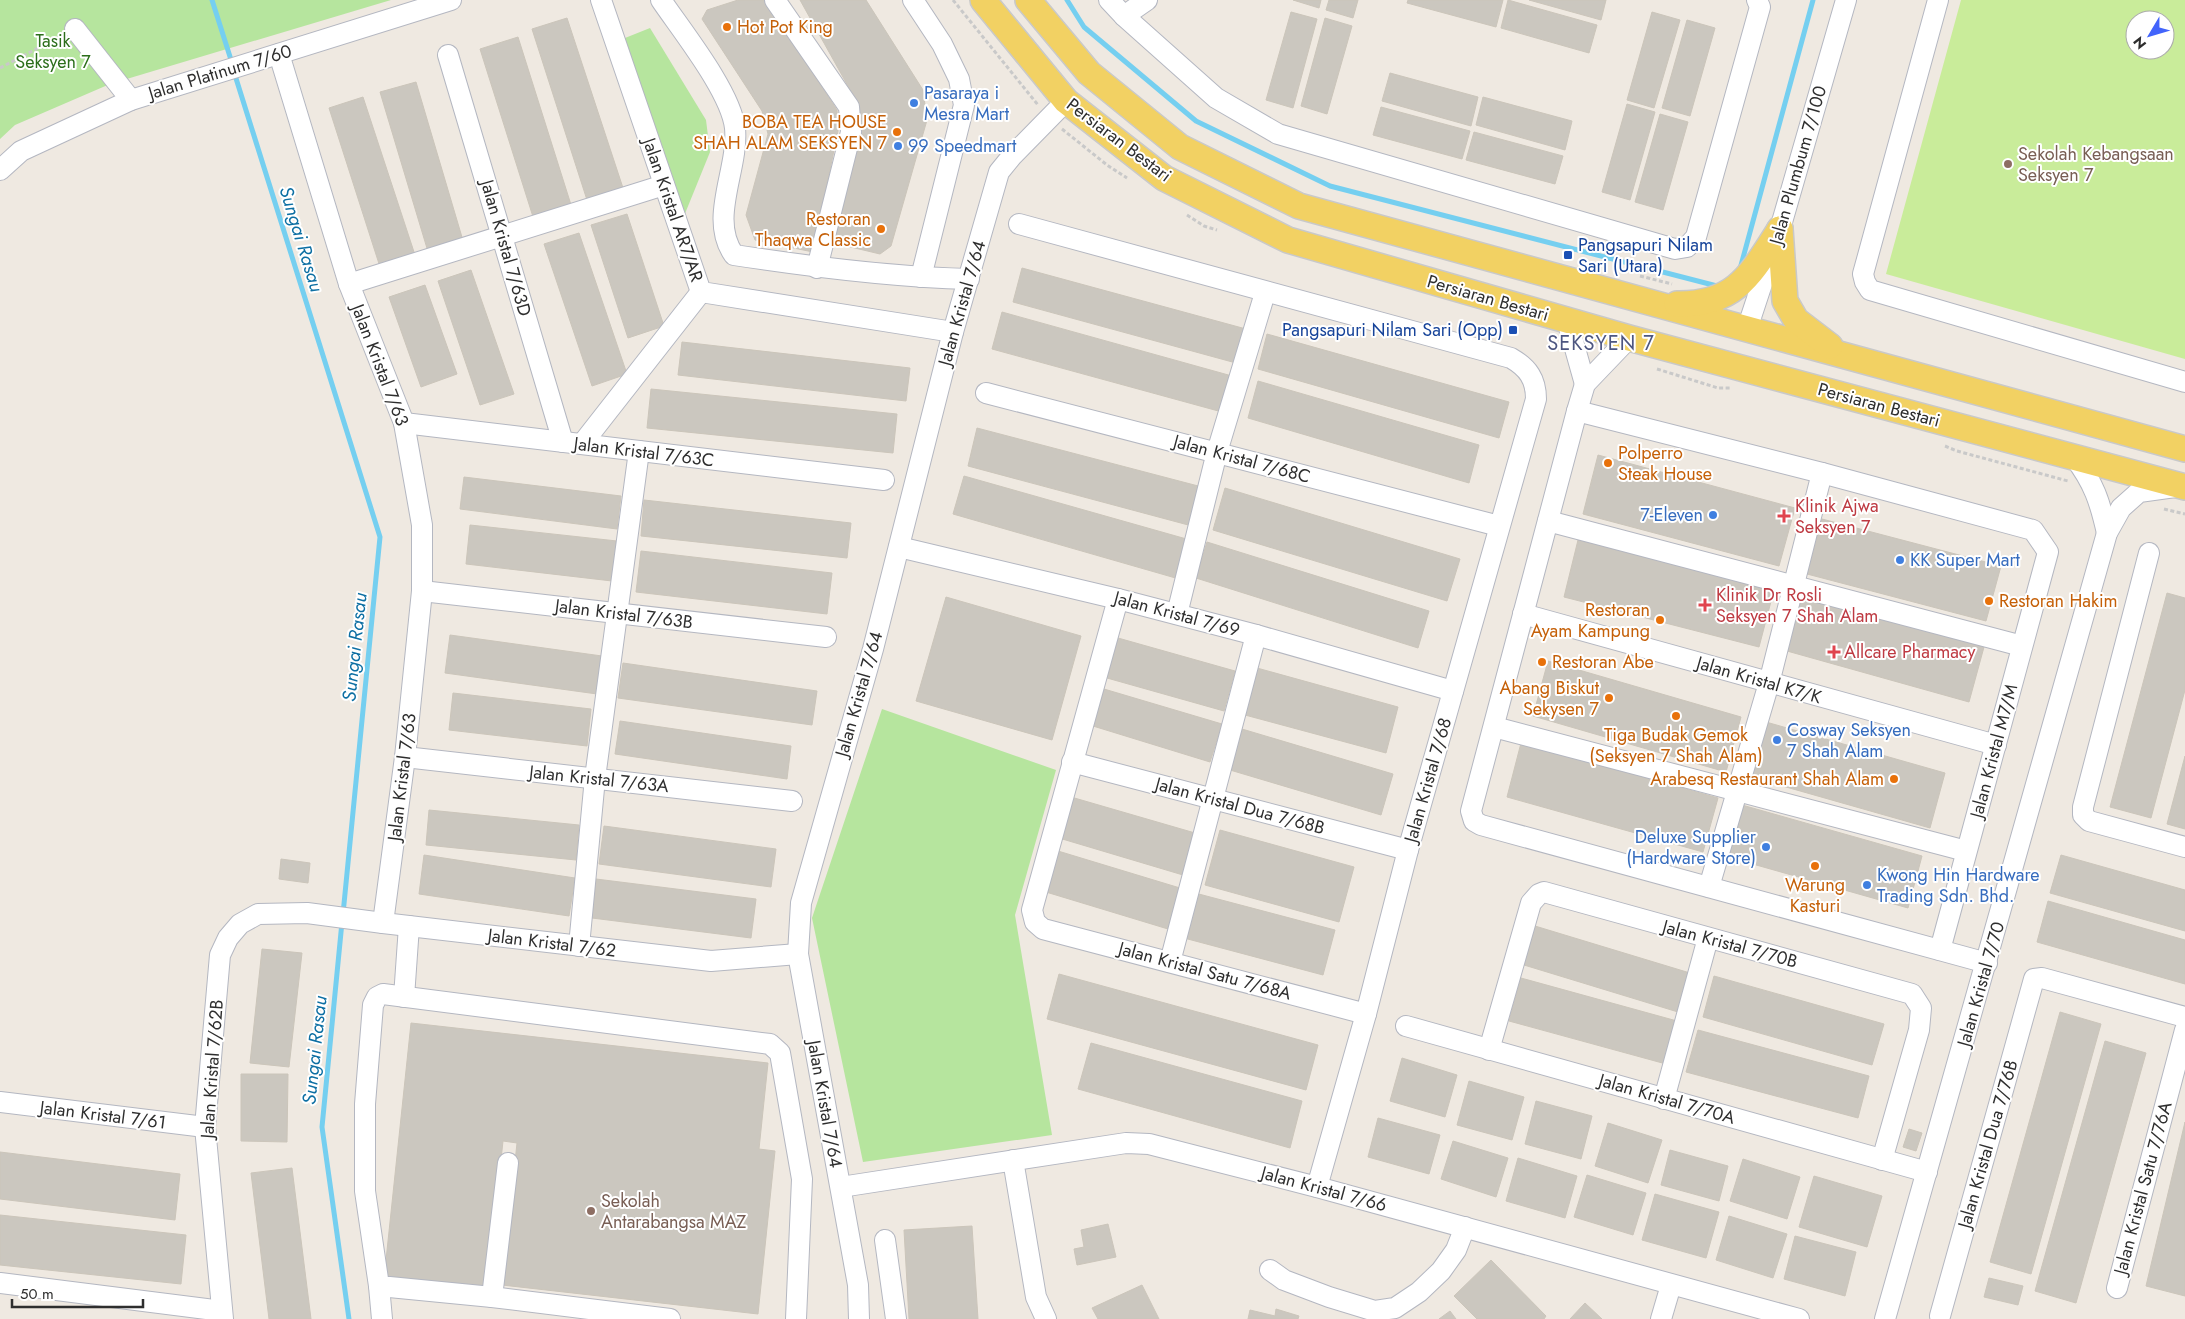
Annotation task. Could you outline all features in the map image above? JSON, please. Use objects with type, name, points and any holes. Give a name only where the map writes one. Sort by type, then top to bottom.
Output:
[{"type":"main road","name":"Persiaran Bestari","points":[[983,0],[1066,101],[1164,178],[1288,240],[1629,338],[2184,486]]},
{"type":"main road","name":"Persiaran Bestari","points":[[1028,0],[1089,73],[1180,148],[1299,206],[2185,449]]},
{"type":"main road","points":[[1653,304],[1695,304],[1718,298],[1740,286],[1780,229]]},
{"type":"main road","points":[[1780,229],[1785,301],[1796,320],[1820,341],[1851,358]]},
{"type":"main road","points":[[1747,329],[1770,358],[1859,388],[1960,426]]},
{"type":"street","name":"Jalan Platinum 7/60","points":[[0,170],[21,151],[131,100],[451,0]]},
{"type":"street","name":"Jalan Kristal AR7/AR","points":[[601,0],[701,292],[953,332]]},
{"type":"street","points":[[662,0],[722,94],[734,128],[733,153],[723,230],[727,245],[734,255],[817,268],[921,278],[969,279]]},
{"type":"street","points":[[776,0],[849,107],[851,132],[817,268]]},
{"type":"street","points":[[913,0],[942,44],[959,79],[964,105],[921,278]]},
{"type":"street","points":[[1109,0],[1124,16],[1216,98],[1278,134],[1675,249],[1687,247],[1696,237],[1760,7],[1758,0]]},
{"type":"street","points":[[1124,16],[1147,0]]},
{"type":"street","name":"Jalan Plumbum 7/100","points":[[1747,329],[1780,229],[1846,0]]},
{"type":"street","points":[[1938,0],[1864,274],[1865,282],[1870,290],[2185,382]]},
{"type":"street","points":[[75,29],[131,100]]},
{"type":"street","name":"Jalan Kristal 7/63","points":[[279,54],[349,284],[404,423],[422,525],[422,591],[405,757],[383,923]]},
{"type":"street","name":"Jalan Kristal 7/63D","points":[[448,55],[503,236],[572,443]]},
{"type":"street","name":"Jalan Kristal 7/64","points":[[859,1319],[858,1285],[798,954],[800,903],[873,649],[953,332],[999,172],[1066,101]]},
{"type":"street","points":[[349,284],[664,185]]},
{"type":"street","points":[[1019,224],[1265,293],[1218,452],[1177,614]]},
{"type":"street","points":[[572,443],[701,292]]},
{"type":"street","name":"Jalan Kristal 7/68","points":[[1265,293],[1511,358],[1531,374],[1536,386],[1536,399],[1408,850],[1366,1014],[1317,1187]]},
{"type":"street","points":[[1566,320],[1585,384]]},
{"type":"street","points":[[1629,338],[1585,384],[1576,411],[1471,811],[1474,821],[1481,825],[1987,963]]},
{"type":"street","name":"Jalan Kristal 7/68C","points":[[986,393],[1499,526]]},
{"type":"street","points":[[1576,411],[1822,473],[1769,683],[1709,887]]},
{"type":"street","name":"Jalan Kristal 7/63C","points":[[404,423],[884,480]]},
{"type":"street","points":[[580,946],[595,778],[639,451]]},
{"type":"street","points":[[2074,456],[2090,477],[2102,508],[2107,533]]},
{"type":"street","name":"Jalan Kristal M7/M","points":[[1822,473],[2032,530],[2048,552],[1940,950]]},
{"type":"street","points":[[2107,533],[2121,508],[2139,492],[2184,486]]},
{"type":"street","points":[[1548,521],[2022,646]]},
{"type":"street","name":"Jalan Kristal 7/70","points":[[1886,1319],[2107,533]]},
{"type":"street","name":"Jalan Kristal 7/69","points":[[899,546],[1177,614],[1453,691]]},
{"type":"street","points":[[2149,553],[2083,807],[2083,814],[2089,821],[2185,847]]},
{"type":"street","name":"Jalan Kristal 7/63B","points":[[422,591],[826,637]]},
{"type":"street","points":[[1072,762],[1118,599]]},
{"type":"street","name":"Jalan Kristal K7/K","points":[[1523,614],[1996,745]]},
{"type":"street","points":[[1170,962],[1256,635]]},
{"type":"street","points":[[1494,727],[1966,851]]},
{"type":"street","name":"Jalan Kristal 7/63A","points":[[405,757],[792,801]]},
{"type":"street","name":"Jalan Kristal Dua 7/68B","points":[[1072,762],[1408,850]]},
{"type":"street","name":"Jalan Kristal Satu 7/68A","points":[[1072,762],[1032,910],[1035,922],[1043,929],[1366,1014]]},
{"type":"street","name":"Jalan Kristal 7/70B","points":[[1490,1050],[1531,903],[1539,894],[1544,892],[1912,994],[1921,1008],[1919,1030],[1882,1160]]},
{"type":"street","name":"Jalan Kristal 7/62","points":[[307,913],[711,961],[798,954]]},
{"type":"street","name":"Jalan Kristal 7/62B","points":[[223,1315],[205,1127],[220,956],[228,938],[240,924],[258,914],[307,913]]},
{"type":"street","points":[[404,997],[409,926]]},
{"type":"street","points":[[1664,1099],[1708,938]]},
{"type":"street","name":"Jalan Kristal Dua 7/76B","points":[[1940,1316],[2034,979],[2042,978],[2185,1017]]},
{"type":"street","points":[[382,1319],[365,1191],[365,1104],[374,1000],[383,994],[770,1044],[780,1053],[802,1179],[796,1319]]},
{"type":"street","name":"Jalan Kristal 7/70A","points":[[1406,1026],[1927,1172]]},
{"type":"street","name":"Jalan Kristal Satu 7/76A","points":[[2117,1288],[2185,1030]]},
{"type":"street","name":"Jalan Kristal 7/61","points":[[0,1102],[205,1127]]},
{"type":"street","name":"Jalan Kristal 7/66","points":[[841,1187],[1126,1143],[1149,1144],[1317,1187],[1799,1319]]},
{"type":"street","points":[[1013,1160],[1036,1297],[1046,1319]]},
{"type":"street","points":[[492,1297],[508,1163]]},
{"type":"street","points":[[1270,1270],[1291,1283],[1338,1300],[1375,1311],[1395,1308],[1419,1292],[1441,1271],[1456,1250],[1465,1227]]},
{"type":"street","points":[[885,1240],[896,1319]]},
{"type":"street","points":[[0,1282],[223,1315]]},
{"type":"street","points":[[1662,1319],[1671,1285]]},
{"type":"street","points":[[379,1286],[492,1297],[670,1319]]},
{"type":"path","points":[[0,68],[75,29]]},
{"type":"path","points":[[1636,275],[1674,284]]},
{"type":"green space","name":"Tasik Seksyen 7","points":[[0,0],[391,0],[110,84],[15,125],[0,139]]},
{"type":"green space","name":"Sekolah Kebangsaan Seksyen 7","points":[[1961,0],[2185,0],[2185,359],[1886,274]]},
{"type":"green space","points":[[650,28],[706,120],[710,152],[684,216],[620,40]]},
{"type":"green space","points":[[882,709],[1056,770],[1015,915],[1052,1135],[863,1162],[812,918]]},
{"type":"building","points":[[738,0],[765,0],[837,110],[838,131],[813,252],[755,240],[746,215],[768,134],[762,111],[702,19],[707,10]]},
{"type":"building","points":[[800,0],[866,0],[923,90],[927,120],[891,246],[880,254],[834,243],[862,123],[858,104]]},
{"type":"building","points":[[1293,0],[1321,0],[1319,8]]},
{"type":"building","points":[[1329,0],[1358,0],[1353,18],[1326,10]]},
{"type":"building","points":[[1408,0],[1503,0],[1496,27],[1407,3]]},
{"type":"building","points":[[1508,0],[1597,25],[1589,53],[1501,28]]},
{"type":"building","points":[[1529,0],[1606,0],[1601,20]]},
{"type":"building","points":[[1291,12],[1317,19],[1293,108],[1266,100]]},
{"type":"building","points":[[1652,12],[1680,20],[1654,108],[1627,100]]},
{"type":"building","points":[[567,18],[623,188],[587,200],[532,29]]},
{"type":"building","points":[[1325,18],[1352,26],[1327,114],[1301,106]]},
{"type":"building","points":[[1687,20],[1715,28],[1690,116],[1662,108]]},
{"type":"building","points":[[518,37],[572,208],[534,220],[480,49]]},
{"type":"building","points":[[1390,73],[1478,97],[1471,126],[1382,101]]},
{"type":"building","points":[[416,82],[464,244],[429,255],[380,92]]},
{"type":"building","points":[[363,97],[416,258],[381,270],[329,108]]},
{"type":"building","points":[[1483,97],[1572,121],[1565,150],[1476,125]]},
{"type":"building","points":[[1627,104],[1655,112],[1630,200],[1602,192]]},
{"type":"building","points":[[1381,107],[1470,131],[1462,159],[1373,135]]},
{"type":"building","points":[[1660,114],[1688,122],[1663,210],[1635,202]]},
{"type":"building","points":[[1474,132],[1563,156],[1555,184],[1466,160]]},
{"type":"building","points":[[627,214],[664,326],[628,338],[591,225]]},
{"type":"building","points":[[579,233],[627,374],[592,386],[544,244]]},
{"type":"building","points":[[1022,268],[1246,329],[1236,363],[1013,302]]},
{"type":"building","points":[[471,270],[514,394],[480,405],[438,281]]},
{"type":"building","points":[[425,285],[457,374],[421,387],[389,297]]},
{"type":"building","points":[[1002,312],[1232,376],[1222,412],[992,349]]},
{"type":"building","points":[[1267,334],[1509,402],[1499,438],[1258,369]]},
{"type":"building","points":[[682,342],[910,368],[906,401],[678,375]]},
{"type":"building","points":[[1258,381],[1479,445],[1469,483],[1248,418]]},
{"type":"building","points":[[651,389],[897,414],[893,453],[647,428]]},
{"type":"building","points":[[977,428],[1202,487],[1192,526],[968,466]]},
{"type":"building","points":[[1598,455],[1795,508],[1779,566],[1583,514]]},
{"type":"building","points":[[964,476],[1190,540],[1179,579],[953,514]]},
{"type":"building","points":[[464,477],[621,496],[617,529],[460,509]]},
{"type":"building","points":[[1225,488],[1460,559],[1447,601],[1213,530]]},
{"type":"building","points":[[644,500],[851,523],[847,558],[641,536]]},
{"type":"building","points":[[1822,519],[2001,566],[1986,621],[1807,574]]},
{"type":"building","points":[[470,525],[617,541],[612,581],[466,564]]},
{"type":"building","points":[[1578,540],[1774,590],[1759,647],[1564,597]]},
{"type":"building","points":[[1207,542],[1429,611],[1418,648],[1196,578]]},
{"type":"building","points":[[641,551],[832,573],[827,614],[636,592]]},
{"type":"building","points":[[2167,593],[2185,598],[2185,690],[2151,818],[2110,807]]},
{"type":"building","points":[[1802,596],[1984,647],[1969,702],[1787,651]]},
{"type":"building","points":[[946,597],[1081,636],[1052,740],[916,701]]},
{"type":"building","points":[[450,635],[602,656],[597,694],[445,673]]},
{"type":"building","points":[[1118,638],[1235,671],[1224,711],[1107,678]]},
{"type":"building","points":[[1548,661],[1741,717],[1726,772],[1533,716]]},
{"type":"building","points":[[623,663],[817,691],[812,725],[618,698]]},
{"type":"building","points":[[1257,668],[1398,707],[1386,753],[1245,715]]},
{"type":"building","points":[[1104,689],[1222,724],[1210,762],[1093,726]]},
{"type":"building","points":[[453,693],[591,709],[587,746],[449,730]]},
{"type":"building","points":[[620,721],[791,746],[787,779],[615,754]]},
{"type":"building","points":[[1766,722],[1945,773],[1930,828],[1751,777]]},
{"type":"building","points":[[1242,729],[1393,774],[1381,815],[1230,770]]},
{"type":"building","points":[[1521,743],[1718,798],[1703,852],[1507,797]]},
{"type":"building","points":[[2185,756],[2185,829],[2167,824]]},
{"type":"building","points":[[1071,797],[1195,833],[1183,875],[1059,838]]},
{"type":"building","points":[[1742,805],[1922,856],[1908,908],[1728,857]]},
{"type":"building","points":[[429,810],[579,825],[576,860],[426,845]]},
{"type":"building","points":[[604,826],[776,849],[771,887],[599,864]]},
{"type":"building","points":[[1220,830],[1354,867],[1339,922],[1205,885]]},
{"type":"building","points":[[1058,851],[1180,888],[1168,929],[1046,892]]},
{"type":"building","points":[[424,855],[575,878],[569,916],[419,894]]},
{"type":"building","points":[[2061,855],[2185,890],[2185,931],[2050,893]]},
{"type":"building","points":[[281,859],[310,863],[308,883],[279,879]]},
{"type":"building","points":[[596,879],[756,899],[751,938],[592,918]]},
{"type":"building","points":[[1195,893],[1335,930],[1323,975],[1184,938]]},
{"type":"building","points":[[2048,901],[2185,940],[2185,984],[2037,942]]},
{"type":"building","points":[[1535,926],[1690,973],[1678,1012],[1524,965]]},
{"type":"building","points":[[262,949],[302,953],[289,1067],[250,1063]]},
{"type":"building","points":[[1059,974],[1318,1045],[1306,1090],[1047,1019]]},
{"type":"building","points":[[1714,976],[1884,1024],[1872,1065],[1703,1017]]},
{"type":"building","points":[[1521,978],[1677,1021],[1666,1064],[1509,1021]]},
{"type":"building","points":[[2060,1012],[2101,1024],[2031,1274],[1990,1262]]},
{"type":"building","points":[[411,1023],[768,1063],[759,1149],[775,1151],[758,1314],[502,1285],[517,1143],[503,1141],[487,1290],[384,1279]]},
{"type":"building","points":[[1698,1030],[1869,1076],[1858,1118],[1686,1072]]},
{"type":"building","points":[[2105,1041],[2146,1053],[2076,1303],[2035,1291]]},
{"type":"building","points":[[1091,1043],[1302,1101],[1290,1148],[1078,1089]]},
{"type":"building","points":[[1402,1058],[1457,1075],[1445,1117],[1390,1101]]},
{"type":"building","points":[[241,1074],[288,1074],[287,1142],[241,1141]]},
{"type":"building","points":[[1469,1081],[1524,1097],[1512,1140],[1457,1125]]},
{"type":"building","points":[[1536,1101],[1592,1116],[1581,1159],[1525,1144]]},
{"type":"building","points":[[1378,1118],[1440,1135],[1429,1174],[1368,1157]]},
{"type":"building","points":[[2185,1122],[2185,1296],[2146,1286]]},
{"type":"building","points":[[1608,1123],[1662,1140],[1648,1183],[1595,1166]]},
{"type":"building","points":[[1909,1129],[1922,1133],[1916,1151],[1903,1147]]},
{"type":"building","points":[[1453,1141],[1508,1158],[1496,1197],[1441,1179]]},
{"type":"building","points":[[1670,1150],[1728,1166],[1719,1201],[1661,1185]]},
{"type":"building","points":[[0,1152],[180,1174],[175,1220],[0,1199]]},
{"type":"building","points":[[1518,1158],[1577,1176],[1565,1218],[1506,1201]]},
{"type":"building","points":[[1743,1159],[1800,1177],[1787,1219],[1730,1201]]},
{"type":"building","points":[[292,1168],[311,1319],[269,1319],[251,1173]]},
{"type":"building","points":[[1587,1175],[1646,1193],[1633,1235],[1574,1217]]},
{"type":"building","points":[[1814,1176],[1882,1196],[1867,1247],[1799,1227]]},
{"type":"building","points":[[1655,1194],[1719,1212],[1706,1258],[1642,1240]]},
{"type":"building","points":[[0,1215],[186,1235],[181,1284],[0,1265]]},
{"type":"building","points":[[1729,1216],[1787,1234],[1773,1278],[1716,1260]]},
{"type":"building","points":[[1108,1224],[1116,1257],[1077,1265],[1074,1249],[1084,1247],[1081,1230]]},
{"type":"building","points":[[972,1226],[978,1319],[909,1319],[904,1230]]},
{"type":"building","points":[[1795,1236],[1856,1252],[1845,1296],[1784,1279]]},
{"type":"building","points":[[1491,1260],[1546,1316],[1544,1319],[1477,1319],[1454,1296]]},
{"type":"building","points":[[1989,1278],[2023,1286],[2018,1305],[1984,1297]]},
{"type":"building","points":[[1142,1285],[1159,1319],[1098,1319],[1092,1308]]},
{"type":"building","points":[[1585,1303],[1602,1319],[1570,1319]]},
{"type":"building","points":[[1276,1309],[1299,1316],[1298,1319],[1248,1319],[1250,1310],[1275,1316]]},
{"type":"building","points":[[1450,1311],[1456,1319],[1439,1319]]},
{"type":"waterway","name":"Sungai Rasau","points":[[212,0],[232,63]]},
{"type":"waterway","points":[[1067,0],[1084,27],[1196,121],[1330,186],[1717,286]]},
{"type":"waterway","points":[[1740,269],[1813,0]]},
{"type":"waterway","name":"Sungai Rasau","points":[[234,72],[380,537],[343,914]]},
{"type":"waterway","name":"Sungai Rasau","points":[[342,922],[322,1127],[349,1319]]},
{"type":"place","name":"Hot Pot King","points":[[727,27]]},
{"type":"place","name":"Pasaraya i Mesra Mart","points":[[914,103]]},
{"type":"place","name":"BOBA TEA HOUSE SHAH ALAM SEKSYEN 7","points":[[897,132]]},
{"type":"place","name":"99 Speedmart","points":[[898,146]]},
{"type":"place","name":"Sekolah Kebangsaan Seksyen 7","points":[[2008,164]]},
{"type":"place","name":"Restoran Thaqwa Classic","points":[[881,229]]},
{"type":"place","name":"Pangsapuri Nilam Sari (Utara)","points":[[1568,255]]},
{"type":"place","name":"Pangsapuri Nilam Sari (Opp)","points":[[1513,330]]},
{"type":"place","name":"Polperro Steak House","points":[[1608,463]]},
{"type":"place","name":"7-Eleven","points":[[1713,515]]},
{"type":"place","name":"Klinik Ajwa Seksyen 7","points":[[1784,516]]},
{"type":"place","name":"KK Super Mart","points":[[1900,560]]},
{"type":"place","name":"Restoran Hakim","points":[[1989,601]]},
{"type":"place","name":"Klinik Dr Rosli Seksyen 7 Shah Alam","points":[[1705,605]]},
{"type":"place","name":"Restoran Ayam Kampung","points":[[1660,620]]},
{"type":"place","name":"Allcare Pharmacy","points":[[1834,652]]},
{"type":"place","name":"Restoran Abe","points":[[1542,662]]},
{"type":"place","name":"Abang Biskut Sekysen 7","points":[[1609,698]]},
{"type":"place","name":"Tiga Budak Gemok (Seksyen 7 Shah Alam)","points":[[1676,716]]},
{"type":"place","name":"Cosway Seksyen 7 Shah Alam","points":[[1777,740]]},
{"type":"place","name":"Arabesq Restaurant Shah Alam","points":[[1894,779]]},
{"type":"place","name":"Deluxe Supplier (Hardware Store)","points":[[1766,847]]},
{"type":"place","name":"Warung Kasturi","points":[[1815,866]]},
{"type":"place","name":"Kwong Hin Hardware Trading Sdn. Bhd.","points":[[1867,885]]},
{"type":"place","name":"Sekolah Antarabangsa MAZ","points":[[591,1211]]},
{"type":"district","name":"SEKSYEN 7","points":[[1601,343]]}]
